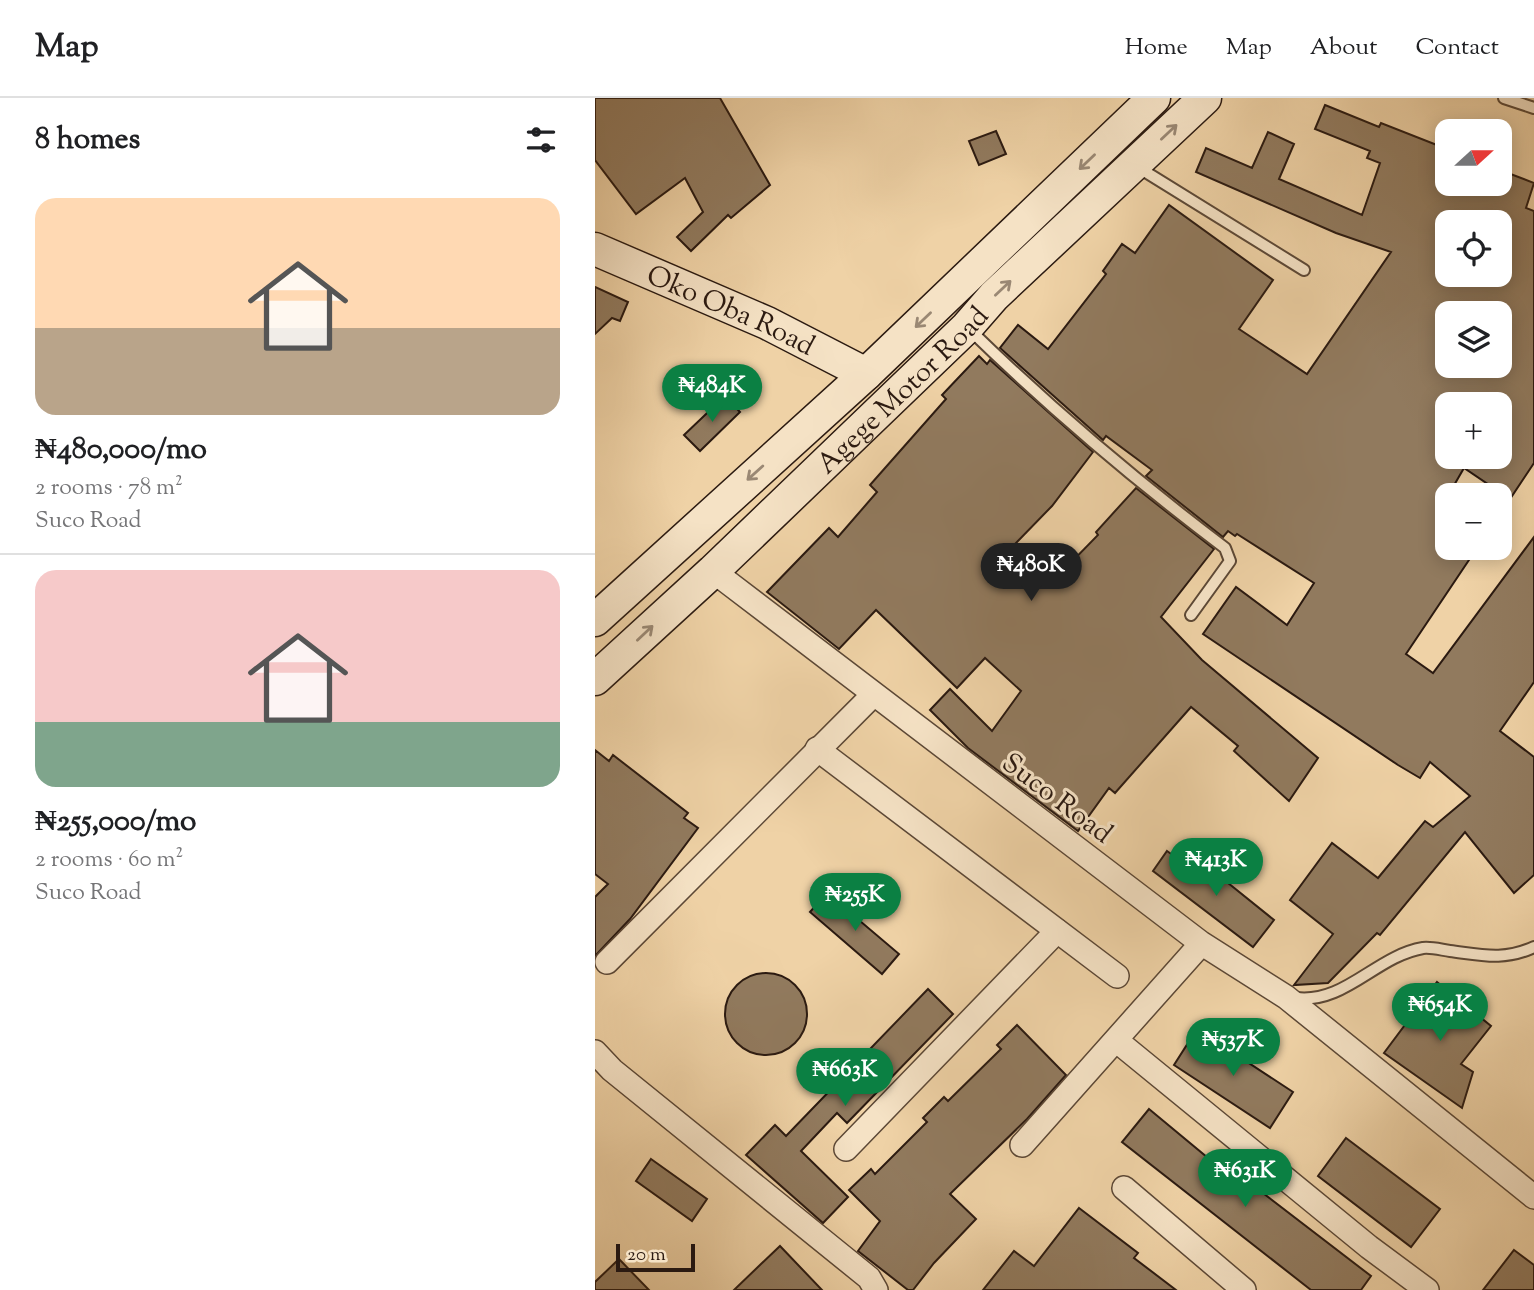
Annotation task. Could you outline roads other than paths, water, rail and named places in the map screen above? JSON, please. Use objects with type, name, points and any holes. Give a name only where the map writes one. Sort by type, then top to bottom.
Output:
[{"type":"main road","name":"Agege Motor Road","points":[[595,620],[866,374],[1154,98]]},
{"type":"main road","name":"Agege Motor Road","points":[[595,679],[713,571],[967,327],[994,296],[1205,98]]},
{"type":"main road","name":"Oko Oba Road","points":[[595,249],[767,323],[866,374]]},
{"type":"street","name":"Suco Road","points":[[713,571],[1202,944],[1286,997],[1534,1197]]},
{"type":"street","points":[[607,962],[873,695]]},
{"type":"street","points":[[817,749],[1117,976]]},
{"type":"street","points":[[846,1149],[1057,931]]},
{"type":"street","points":[[1022,1145],[1202,944]]},
{"type":"street","points":[[1117,1041],[1369,1247],[1427,1290]]},
{"type":"street","points":[[595,1052],[612,1070],[869,1278],[876,1290]]},
{"type":"street","points":[[1124,1188],[1244,1290]]},
{"type":"lane","points":[[1504,98],[1534,108]]},
{"type":"lane","points":[[1134,164],[1304,270]]},
{"type":"lane","points":[[967,327],[1058,414],[1137,481],[1225,548],[1230,561],[1191,615]]},
{"type":"lane","points":[[1286,997],[1307,1000],[1332,995],[1392,957],[1426,947],[1493,956],[1515,956],[1534,947]]}]
